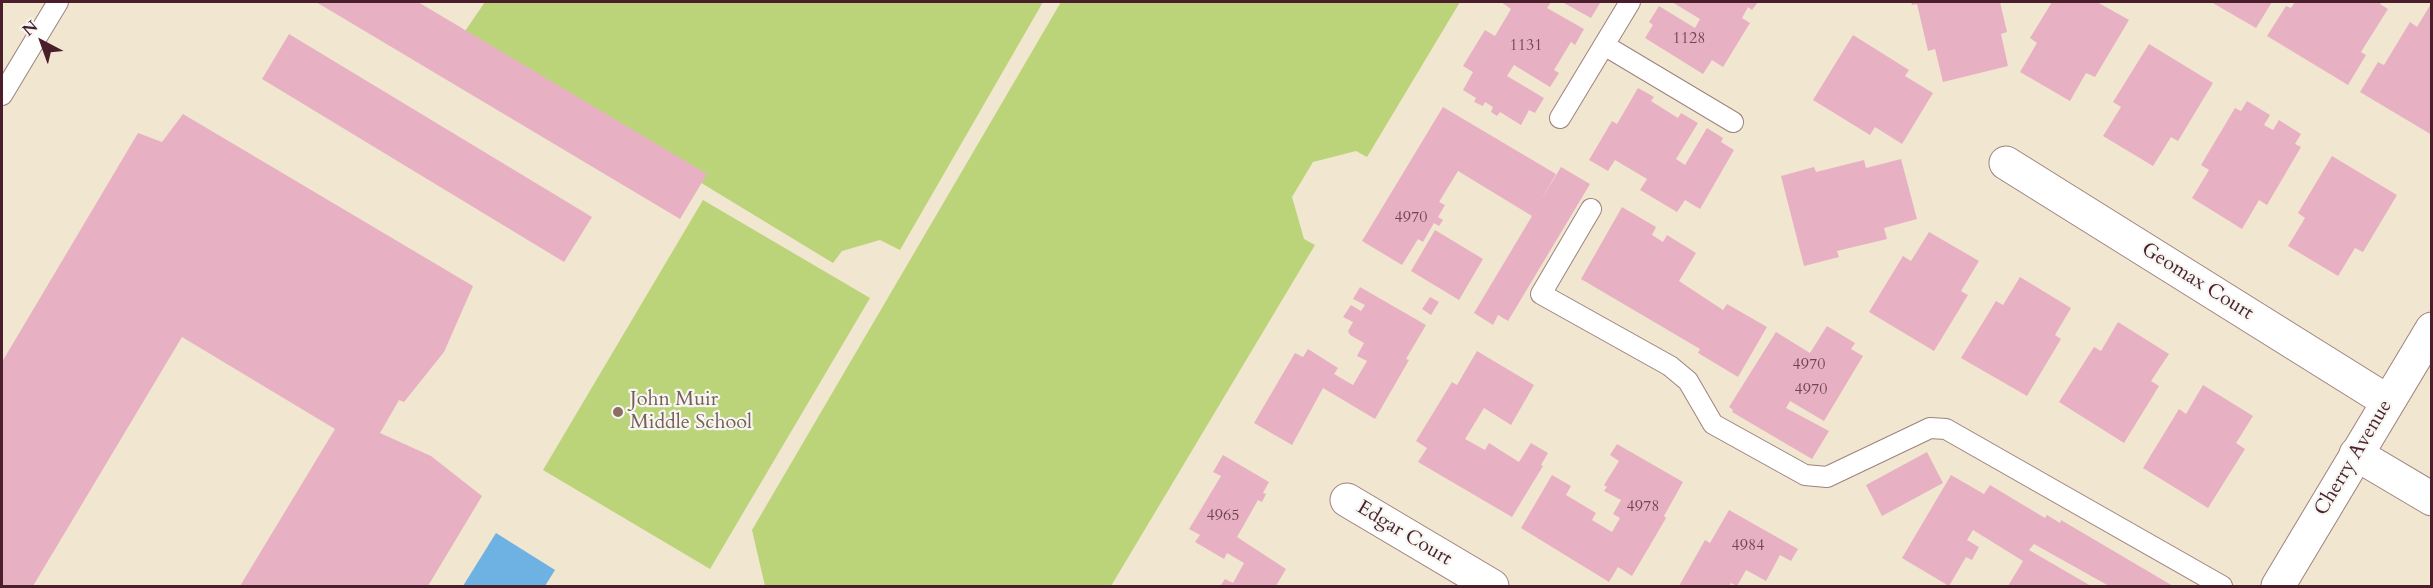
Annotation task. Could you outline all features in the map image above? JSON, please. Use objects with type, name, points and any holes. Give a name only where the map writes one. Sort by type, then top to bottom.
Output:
[{"type":"street","name":"Geomax Court","points":[[2006,163],[2388,401]]},
{"type":"street","name":"Cherry Avenue","points":[[2278,586],[2432,329]]},
{"type":"street","points":[[2356,454],[2432,499]]},
{"type":"street","name":"Edgar Court","points":[[1347,500],[1492,586]]},
{"type":"lane","points":[[2,95],[58,2]]},
{"type":"lane","points":[[1560,118],[1630,2]]},
{"type":"lane","points":[[1604,45],[1733,122]]},
{"type":"lane","points":[[1592,209],[1541,294],[1670,366],[1688,381],[1713,424],[1805,475],[1827,477],[1930,428],[1946,429],[2222,586]]},
{"type":"green space","points":[[485,2],[1043,2],[900,250],[880,240],[842,251],[833,263],[461,37]]},
{"type":"green space","points":[[1061,2],[1460,2],[1367,157],[1356,151],[1313,162],[1292,197],[1304,239],[1315,245],[1111,586],[765,586],[752,530]]},
{"type":"green space","points":[[703,200],[870,298],[710,569],[543,470]]},
{"type":"water","points":[[496,533],[555,570],[545,586],[463,586]]},
{"type":"building","points":[[316,2],[418,2],[707,174],[680,219]]},
{"type":"building","points":[[1501,2],[1551,2],[1547,8],[1584,29],[1575,45],[1571,42],[1554,70],[1559,73],[1550,87],[1514,65],[1507,76],[1544,98],[1535,113],[1529,110],[1521,125],[1500,112],[1497,116],[1491,112],[1493,107],[1485,102],[1483,106],[1474,102],[1476,98],[1463,90],[1473,72],[1463,66],[1485,30],[1495,36],[1511,9]]},
{"type":"building","points":[[1562,2],[1597,2],[1600,3],[1591,18]]},
{"type":"building","points":[[1672,2],[1758,2],[1752,10],[1748,7],[1742,18],[1750,23],[1723,67],[1712,60],[1703,74],[1645,38],[1653,25],[1649,22],[1659,6],[1695,28],[1700,19]]},
{"type":"building","points":[[1911,2],[2000,2],[2007,32],[2001,34],[2008,66],[1943,82],[1935,49],[1928,51],[1917,4],[1912,5]]},
{"type":"building","points":[[2052,2],[2097,2],[2129,20],[2095,77],[2086,73],[2070,101],[2020,72],[2037,43],[2030,38]]},
{"type":"building","points":[[2211,2],[2272,2],[2256,28]]},
{"type":"building","points":[[2295,2],[2382,2],[2380,4],[2388,9],[2361,52],[2366,55],[2348,85],[2267,36],[2286,6],[2291,8]]},
{"type":"building","points":[[2432,2],[2432,135],[2360,92],[2378,62],[2384,65],[2410,22],[2417,27]]},
{"type":"building","points":[[289,34],[592,217],[564,262],[262,79]]},
{"type":"building","points":[[1853,35],[1909,70],[1905,76],[1933,93],[1902,144],[1875,127],[1870,135],[1813,100]]},
{"type":"building","points":[[2149,44],[2213,83],[2178,141],[2171,137],[2153,166],[2103,136],[2121,107],[2113,102]]},
{"type":"building","points":[[1638,88],[1654,97],[1651,101],[1678,118],[1681,113],[1698,123],[1676,159],[1685,165],[1707,128],[1723,138],[1721,142],[1734,150],[1700,209],[1685,200],[1677,212],[1640,190],[1647,179],[1615,160],[1608,171],[1589,160],[1612,121],[1617,124]]},
{"type":"building","points":[[2247,101],[2270,115],[2264,125],[2273,130],[2279,120],[2301,134],[2295,144],[2301,147],[2267,205],[2259,200],[2242,229],[2192,198],[2209,170],[2201,165],[2235,108],[2241,111]]},
{"type":"building","points":[[1443,107],[1556,174],[1541,200],[1561,167],[1590,184],[1508,321],[1498,315],[1493,325],[1474,313],[1532,216],[1458,171],[1439,202],[1445,205],[1438,217],[1443,220],[1439,226],[1434,223],[1423,242],[1418,239],[1402,265],[1362,241]]},
{"type":"building","points":[[183,114],[473,286],[444,352],[404,402],[399,400],[380,433],[431,456],[482,496],[428,586],[240,586],[335,429],[182,337],[33,586],[2,586],[2,362],[138,133],[162,142]]},
{"type":"building","points":[[2332,156],[2397,195],[2363,252],[2355,248],[2338,276],[2288,246],[2305,218],[2298,213]]},
{"type":"building","points":[[1901,159],[1917,219],[1884,228],[1887,239],[1837,251],[1839,257],[1804,266],[1781,176],[1814,167],[1816,172],[1864,160],[1866,168]]},
{"type":"building","points":[[1622,207],[1656,227],[1652,235],[1663,242],[1667,235],[1696,253],[1679,281],[1723,310],[1727,304],[1767,327],[1738,377],[1698,353],[1700,349],[1581,279]]},
{"type":"building","points":[[1435,230],[1483,259],[1459,300],[1411,271]]},
{"type":"building","points":[[1929,232],[1979,261],[1961,291],[1968,295],[1934,351],[1869,312],[1903,256],[1911,261]]},
{"type":"building","points":[[2020,277],[2071,308],[2055,335],[2061,339],[2027,396],[1961,358],[1996,301],[2003,305]]},
{"type":"building","points":[[1360,287],[1426,325],[1375,419],[1323,388],[1292,445],[1254,423],[1295,353],[1303,357],[1308,349],[1338,368],[1334,374],[1353,385],[1367,361],[1357,356],[1364,343],[1350,335],[1348,331],[1353,322],[1343,317],[1351,305],[1361,311],[1365,305],[1353,299]]},
{"type":"building","points":[[1430,297],[1439,302],[1431,315],[1422,309]]},
{"type":"building","points":[[2118,322],[2169,354],[2151,381],[2159,386],[2124,443],[2059,402],[2094,347],[2101,351]]},
{"type":"building","points":[[1827,326],[1855,343],[1851,349],[1863,356],[1824,421],[1790,401],[1786,408],[1829,431],[1812,459],[1732,412],[1733,410],[1729,407],[1776,332],[1810,353]]},
{"type":"building","points":[[1477,351],[1534,385],[1511,425],[1484,408],[1465,439],[1485,450],[1489,443],[1519,462],[1531,443],[1548,453],[1541,465],[1543,466],[1512,517],[1418,462],[1427,448],[1416,441],[1452,382],[1457,385]]},
{"type":"building","points":[[2203,385],[2253,416],[2236,443],[2245,449],[2208,508],[2143,468],[2179,409],[2186,414]]},
{"type":"building","points":[[1617,444],[1683,482],[1664,516],[1666,518],[1632,576],[1618,567],[1609,582],[1521,528],[1552,475],[1571,486],[1566,495],[1596,513],[1592,520],[1612,532],[1620,518],[1613,514],[1621,500],[1604,491],[1607,487],[1604,485],[1619,461],[1610,455]]},
{"type":"building","points":[[1927,452],[1943,483],[1882,516],[1866,485]]},
{"type":"building","points":[[1223,455],[1269,482],[1263,493],[1266,494],[1262,502],[1258,500],[1237,537],[1286,569],[1276,586],[1220,586],[1225,579],[1233,583],[1244,563],[1227,553],[1224,559],[1195,542],[1200,535],[1189,529],[1221,476],[1213,472]]},
{"type":"building","points":[[1951,475],[1984,494],[1990,485],[2045,518],[2047,515],[2060,523],[2061,520],[2173,586],[2109,586],[2034,544],[2029,550],[2091,586],[2008,586],[2023,561],[1973,530],[1967,540],[1979,547],[1972,560],[1966,557],[1949,586],[1902,558]]},
{"type":"building","points":[[1729,510],[1798,549],[1791,561],[1780,555],[1766,581],[1746,570],[1737,586],[1731,583],[1729,586],[1679,586],[1705,540],[1710,543]]},
{"type":"place","name":"John Muir Middle School","points":[[618,412]]}]
